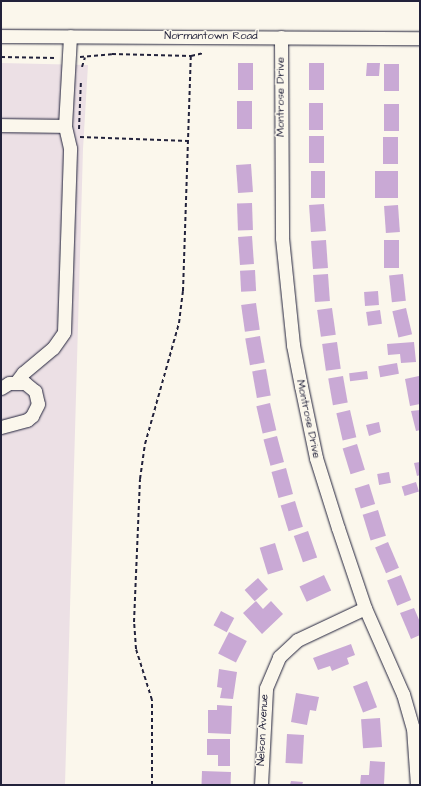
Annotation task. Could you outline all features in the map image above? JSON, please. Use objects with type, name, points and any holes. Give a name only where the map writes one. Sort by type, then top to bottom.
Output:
[{"type":"street","name":"Normantown Road","points":[[1,36],[420,38]]},
{"type":"street","points":[[1,388],[17,381],[23,372],[53,348],[64,332],[70,148],[65,126],[70,36]]},
{"type":"street","name":"Montrose Drive","points":[[281,37],[282,238],[293,345],[316,458],[365,608],[405,701],[413,728],[417,785]]},
{"type":"street","points":[[1,125],[65,126]]},
{"type":"street","points":[[1,427],[27,420],[36,410],[37,398],[35,391],[25,383],[17,381]]},
{"type":"street","name":"Nelson Avenue","points":[[260,785],[266,688],[279,657],[297,640],[365,608]]},
{"type":"path","points":[[1,57],[68,58],[112,54],[191,56],[204,53]]},
{"type":"path","points":[[152,785],[152,700],[136,649],[134,622],[140,479],[145,444],[179,323],[184,291],[191,56]]},
{"type":"path","points":[[85,57],[82,67],[79,138],[188,141]]},
{"type":"shaded area","points":[[1,63],[88,65],[83,149],[65,785],[1,785]]},
{"type":"building","points":[[238,63],[253,63],[253,90],[238,90]]},
{"type":"building","points":[[309,63],[324,63],[324,90],[309,90]]},
{"type":"building","points":[[367,63],[380,63],[379,76],[366,76]]},
{"type":"building","points":[[384,64],[399,64],[399,91],[384,91]]},
{"type":"building","points":[[237,101],[252,101],[252,129],[237,129]]},
{"type":"building","points":[[309,103],[323,103],[323,130],[309,130]]},
{"type":"building","points":[[384,104],[399,104],[399,131],[384,131]]},
{"type":"building","points":[[309,136],[324,136],[324,163],[309,163]]},
{"type":"building","points":[[383,137],[398,137],[398,164],[383,164]]},
{"type":"building","points":[[251,164],[253,192],[238,193],[236,165]]},
{"type":"building","points":[[311,171],[325,171],[325,198],[311,198]]},
{"type":"building","points":[[375,171],[398,171],[398,198],[375,198]]},
{"type":"building","points":[[252,203],[253,230],[238,231],[237,204]]},
{"type":"building","points":[[324,204],[326,231],[311,232],[309,205]]},
{"type":"building","points":[[398,205],[400,232],[386,233],[384,206]]},
{"type":"building","points":[[252,236],[254,264],[240,265],[238,237]]},
{"type":"building","points":[[326,240],[328,268],[313,269],[311,241]]},
{"type":"building","points":[[384,240],[399,240],[399,268],[384,268]]},
{"type":"building","points":[[255,270],[256,291],[241,292],[240,271]]},
{"type":"building","points":[[328,274],[330,301],[315,302],[313,275]]},
{"type":"building","points":[[403,274],[406,301],[392,302],[389,275]]},
{"type":"building","points":[[378,291],[379,305],[365,306],[364,292]]},
{"type":"building","points":[[256,303],[260,330],[245,332],[241,305]]},
{"type":"building","points":[[332,308],[336,335],[321,337],[317,310]]},
{"type":"building","points":[[406,308],[412,334],[398,337],[392,311]]},
{"type":"building","points":[[380,310],[382,324],[368,326],[366,312]]},
{"type":"building","points":[[260,336],[265,363],[250,365],[245,339]]},
{"type":"building","points":[[337,342],[341,369],[326,371],[322,344]]},
{"type":"building","points":[[414,342],[416,362],[401,363],[400,354],[388,355],[387,344]]},
{"type":"building","points":[[397,363],[399,374],[380,377],[378,366]]},
{"type":"building","points":[[266,369],[271,396],[257,398],[252,371]]},
{"type":"building","points":[[367,371],[368,379],[350,381],[349,373]]},
{"type":"building","points":[[343,376],[348,403],[333,405],[328,379]]},
{"type":"building","points":[[419,376],[420,404],[410,406],[405,379]]},
{"type":"building","points":[[270,403],[276,430],[263,433],[256,406]]},
{"type":"building","points":[[350,410],[356,437],[343,440],[336,413]]},
{"type":"building","points":[[420,410],[420,430],[416,431],[411,411]]},
{"type":"building","points":[[379,422],[381,432],[369,436],[366,425]]},
{"type":"building","points":[[277,436],[284,462],[270,466],[263,440]]},
{"type":"building","points":[[357,444],[365,470],[351,474],[343,448]]},
{"type":"building","points":[[420,462],[420,475],[417,476],[414,463]]},
{"type":"building","points":[[286,468],[293,494],[278,498],[272,472]]},
{"type":"building","points":[[389,472],[391,483],[379,485],[377,474]]},
{"type":"building","points":[[416,482],[419,492],[405,496],[402,486]]},
{"type":"building","points":[[369,484],[375,504],[361,508],[355,488]]},
{"type":"building","points":[[295,501],[303,527],[289,531],[281,505]]},
{"type":"building","points":[[378,510],[386,536],[371,540],[363,515]]},
{"type":"building","points":[[308,531],[317,557],[303,562],[294,536]]},
{"type":"building","points":[[388,542],[399,568],[386,573],[375,547]]},
{"type":"building","points":[[275,543],[283,570],[268,574],[260,548]]},
{"type":"building","points":[[324,575],[331,590],[307,602],[300,586]]},
{"type":"building","points":[[401,575],[411,600],[397,606],[387,581]]},
{"type":"building","points":[[258,578],[268,589],[255,601],[245,590]]},
{"type":"building","points":[[256,601],[263,609],[271,601],[283,614],[262,634],[243,613]]},
{"type":"building","points":[[414,608],[420,622],[420,635],[411,639],[400,613]]},
{"type":"building","points":[[221,611],[234,618],[227,632],[213,625]]},
{"type":"building","points":[[229,632],[247,641],[236,662],[218,653]]},
{"type":"building","points":[[351,644],[355,655],[347,658],[349,664],[332,671],[330,666],[318,670],[313,658]]},
{"type":"building","points":[[219,669],[237,672],[233,699],[220,698],[222,688],[217,687]]},
{"type":"building","points":[[367,681],[377,707],[363,713],[353,686]]},
{"type":"building","points":[[296,693],[319,697],[316,711],[310,710],[307,725],[291,722]]},
{"type":"building","points":[[217,705],[232,706],[231,734],[208,733],[208,710],[217,710]]},
{"type":"building","points":[[380,718],[382,747],[363,748],[361,719]]},
{"type":"building","points":[[287,734],[304,735],[302,764],[285,763]]},
{"type":"building","points":[[207,739],[230,739],[230,766],[218,766],[218,755],[207,755]]},
{"type":"building","points":[[370,761],[385,762],[384,785],[360,785],[361,775],[369,775]]},
{"type":"building","points":[[202,771],[231,772],[231,785],[202,784]]},
{"type":"building","points":[[291,781],[303,782],[302,785],[290,785]]}]
